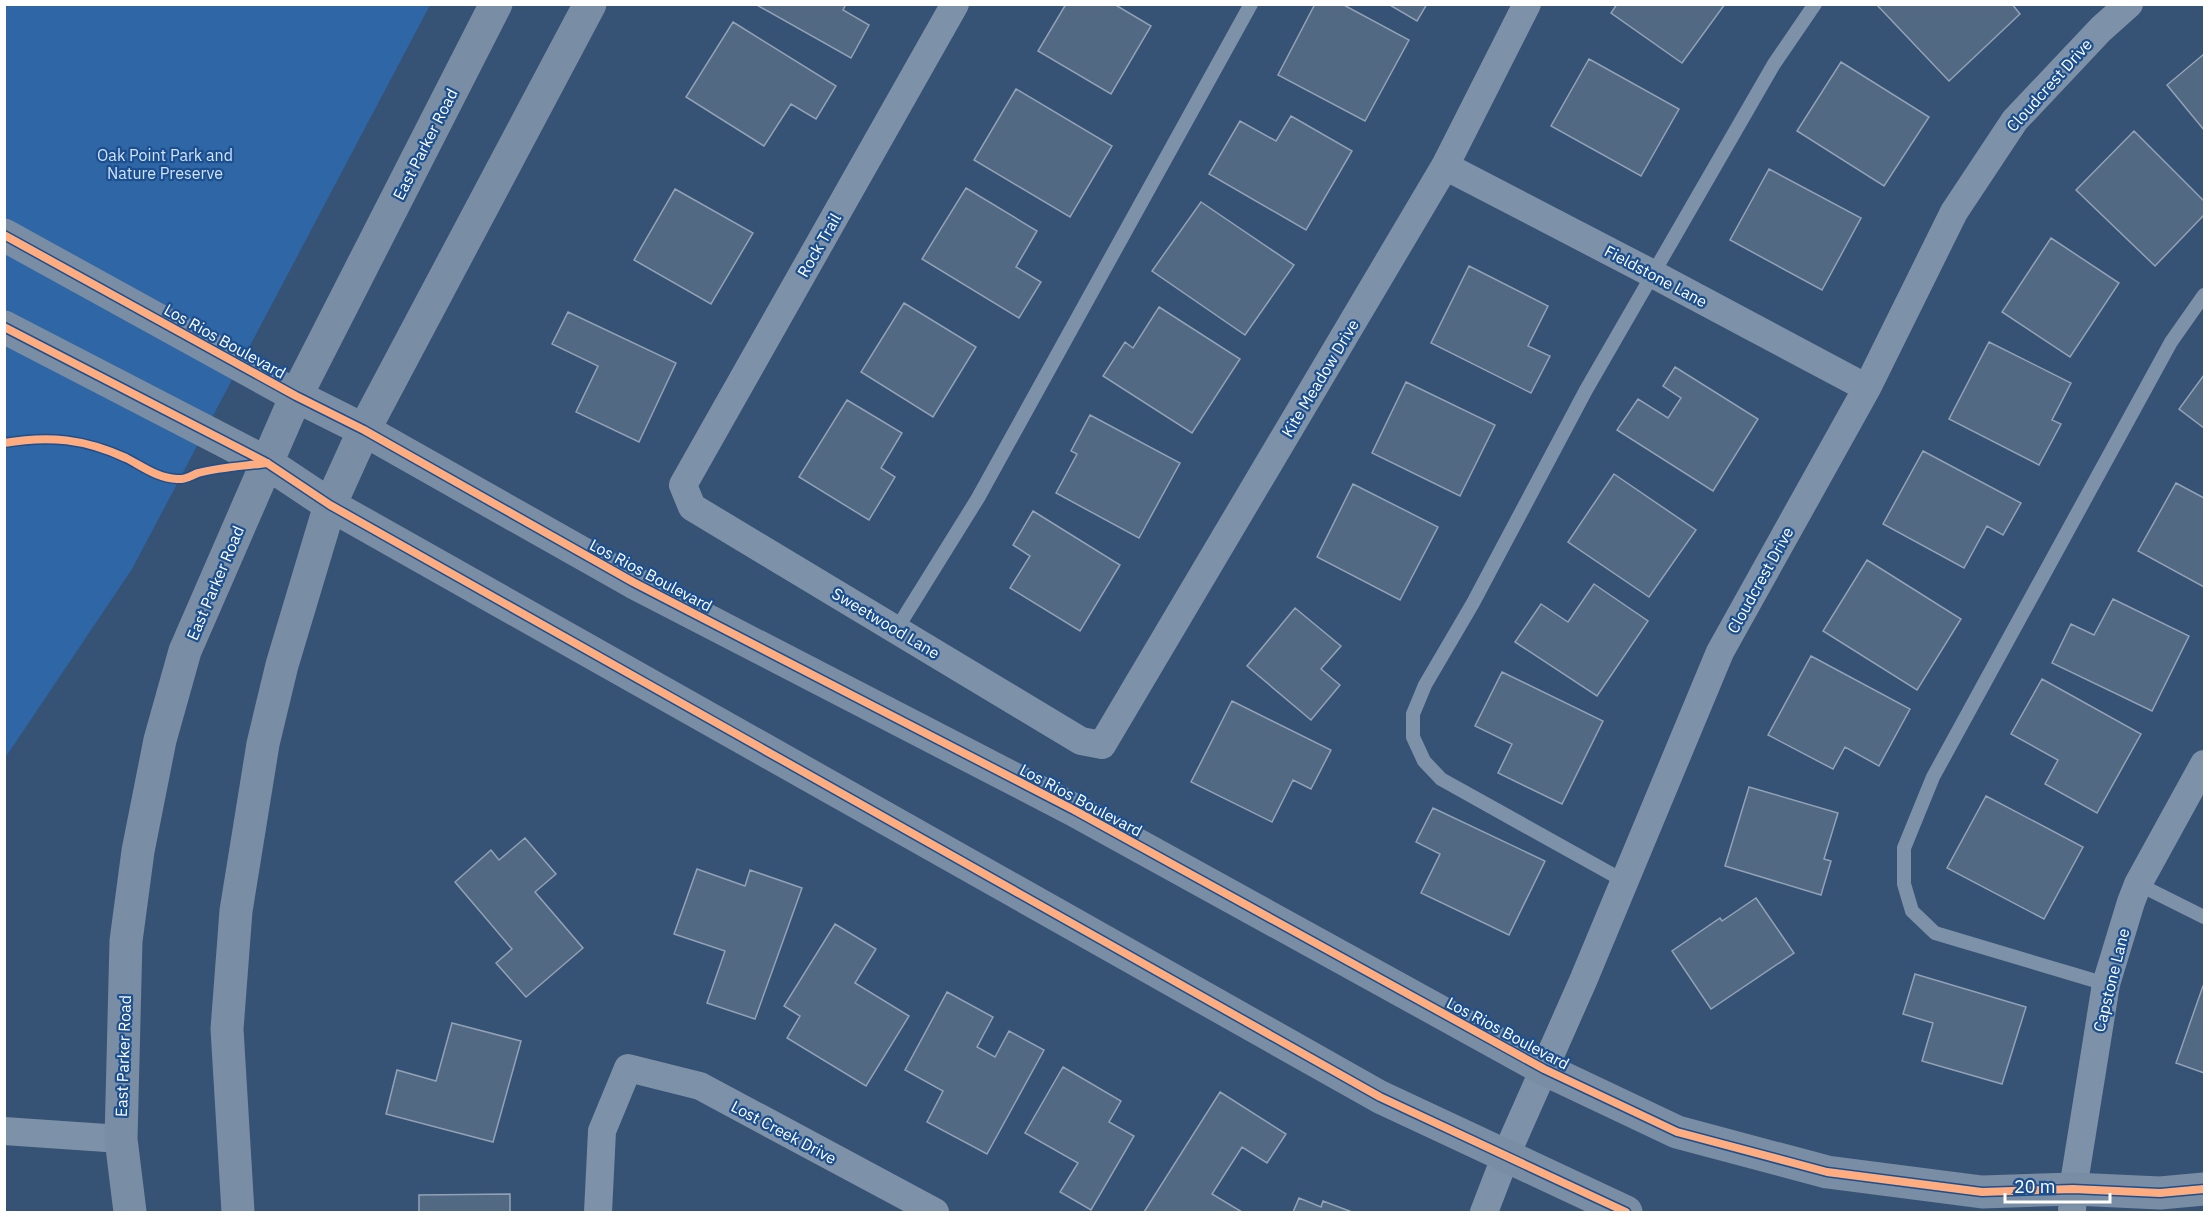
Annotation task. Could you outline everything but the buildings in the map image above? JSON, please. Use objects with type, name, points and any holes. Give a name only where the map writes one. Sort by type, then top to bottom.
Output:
[{"type":"main road","name":"East Parker Road","points":[[130,1212],[121,1139],[126,941],[138,851],[160,740],[185,651],[296,396],[496,4]]},
{"type":"main road","points":[[238,1212],[227,1029],[236,911],[263,744],[282,665],[330,505],[364,430],[590,4]]},
{"type":"main road","name":"Los Rios Boulevard","points":[[4,235],[296,396],[364,430],[633,582],[1074,810],[1544,1069],[1677,1132],[1827,1172],[1982,1192],[2073,1201],[2205,1189]]},
{"type":"main road","points":[[4,327],[267,463],[330,505],[1380,1097],[1626,1212]]},
{"type":"street","name":"Rock Trail","points":[[683,485],[955,4]]},
{"type":"street","name":"Kite Meadow Drive","points":[[1102,745],[1445,166],[1527,4]]},
{"type":"street","name":"Cloudcrest Drive","points":[[1485,1212],[1506,1155],[1720,652],[1867,388],[1954,212],[2015,120],[2101,28],[2129,4]]},
{"type":"street","name":"Fieldstone Lane","points":[[1445,166],[1867,388]]},
{"type":"street","name":"Sweetwood Lane","points":[[683,485],[692,507],[1081,741],[1102,745]]},
{"type":"street","name":"Capstone Lane","points":[[2073,1201],[2106,984],[2138,884],[2205,764]]},
{"type":"street","name":"Lost Creek Drive","points":[[598,1212],[602,1131],[628,1068],[700,1086],[934,1212]]},
{"type":"street","points":[[4,1131],[121,1139]]},
{"type":"lane","points":[[896,630],[978,498],[1251,4]]},
{"type":"lane","points":[[1624,881],[1442,779],[1424,761],[1413,737],[1413,714],[1425,684],[1473,603],[1586,390],[1774,64],[1815,4]]},
{"type":"lane","points":[[2106,984],[1935,933],[1912,911],[1904,884],[1904,848],[1933,777],[2171,342],[2205,295]]},
{"type":"lane","points":[[2138,884],[2205,916]]},
{"type":"green space","name":"Oak Point Park and Nature Preserve","points":[[5,5],[430,5],[132,569],[5,758]]},
{"type":"cycle path","points":[[4,235],[296,396],[364,430],[633,582],[1074,810],[1544,1069],[1677,1132],[1827,1172],[1982,1192],[2073,1189],[2160,1193],[2204,1189]]},
{"type":"cycle path","points":[[4,327],[267,463],[330,505],[1380,1097],[1626,1212]]},
{"type":"cycle path","points":[[4,443],[36,439],[81,443],[126,458],[156,474],[177,479],[215,469],[267,463]]}]
